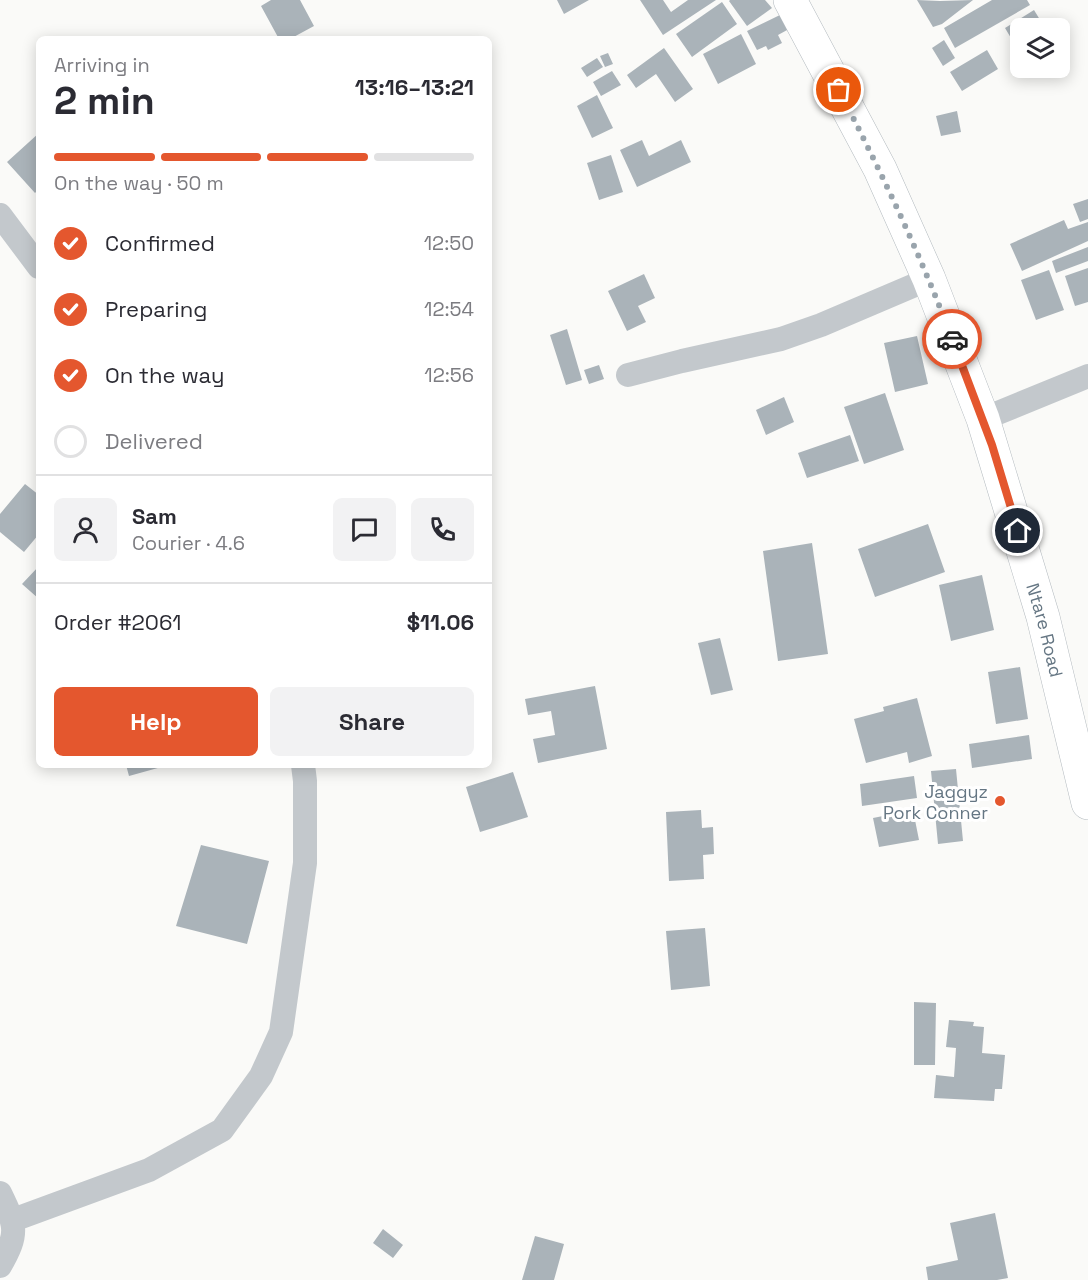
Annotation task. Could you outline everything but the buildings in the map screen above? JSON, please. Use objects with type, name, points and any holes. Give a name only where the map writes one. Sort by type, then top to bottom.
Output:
[{"type":"main road","name":"Ntare Road","points":[[790,0],[880,169],[929,279],[983,419],[1043,617],[1088,803]]},
{"type":"street","points":[[0,215],[36,263]]},
{"type":"street","points":[[628,375],[781,339],[821,326],[929,279]]},
{"type":"street","points":[[983,419],[1088,376]]},
{"type":"street","points":[[13,1221],[149,1170],[222,1130],[261,1076],[281,1032],[303,874],[303,768]]},
{"type":"street","points":[[0,1193],[13,1221],[12,1245],[0,1266]]},
{"type":"way so far","points":[[839,90],[880,169],[929,279],[952,339]]},
{"type":"place","name":"Jaggyz Pork Conner","points":[[1000,801]]},
{"type":"route","points":[[952,339],[992,445],[1018,531]]}]
